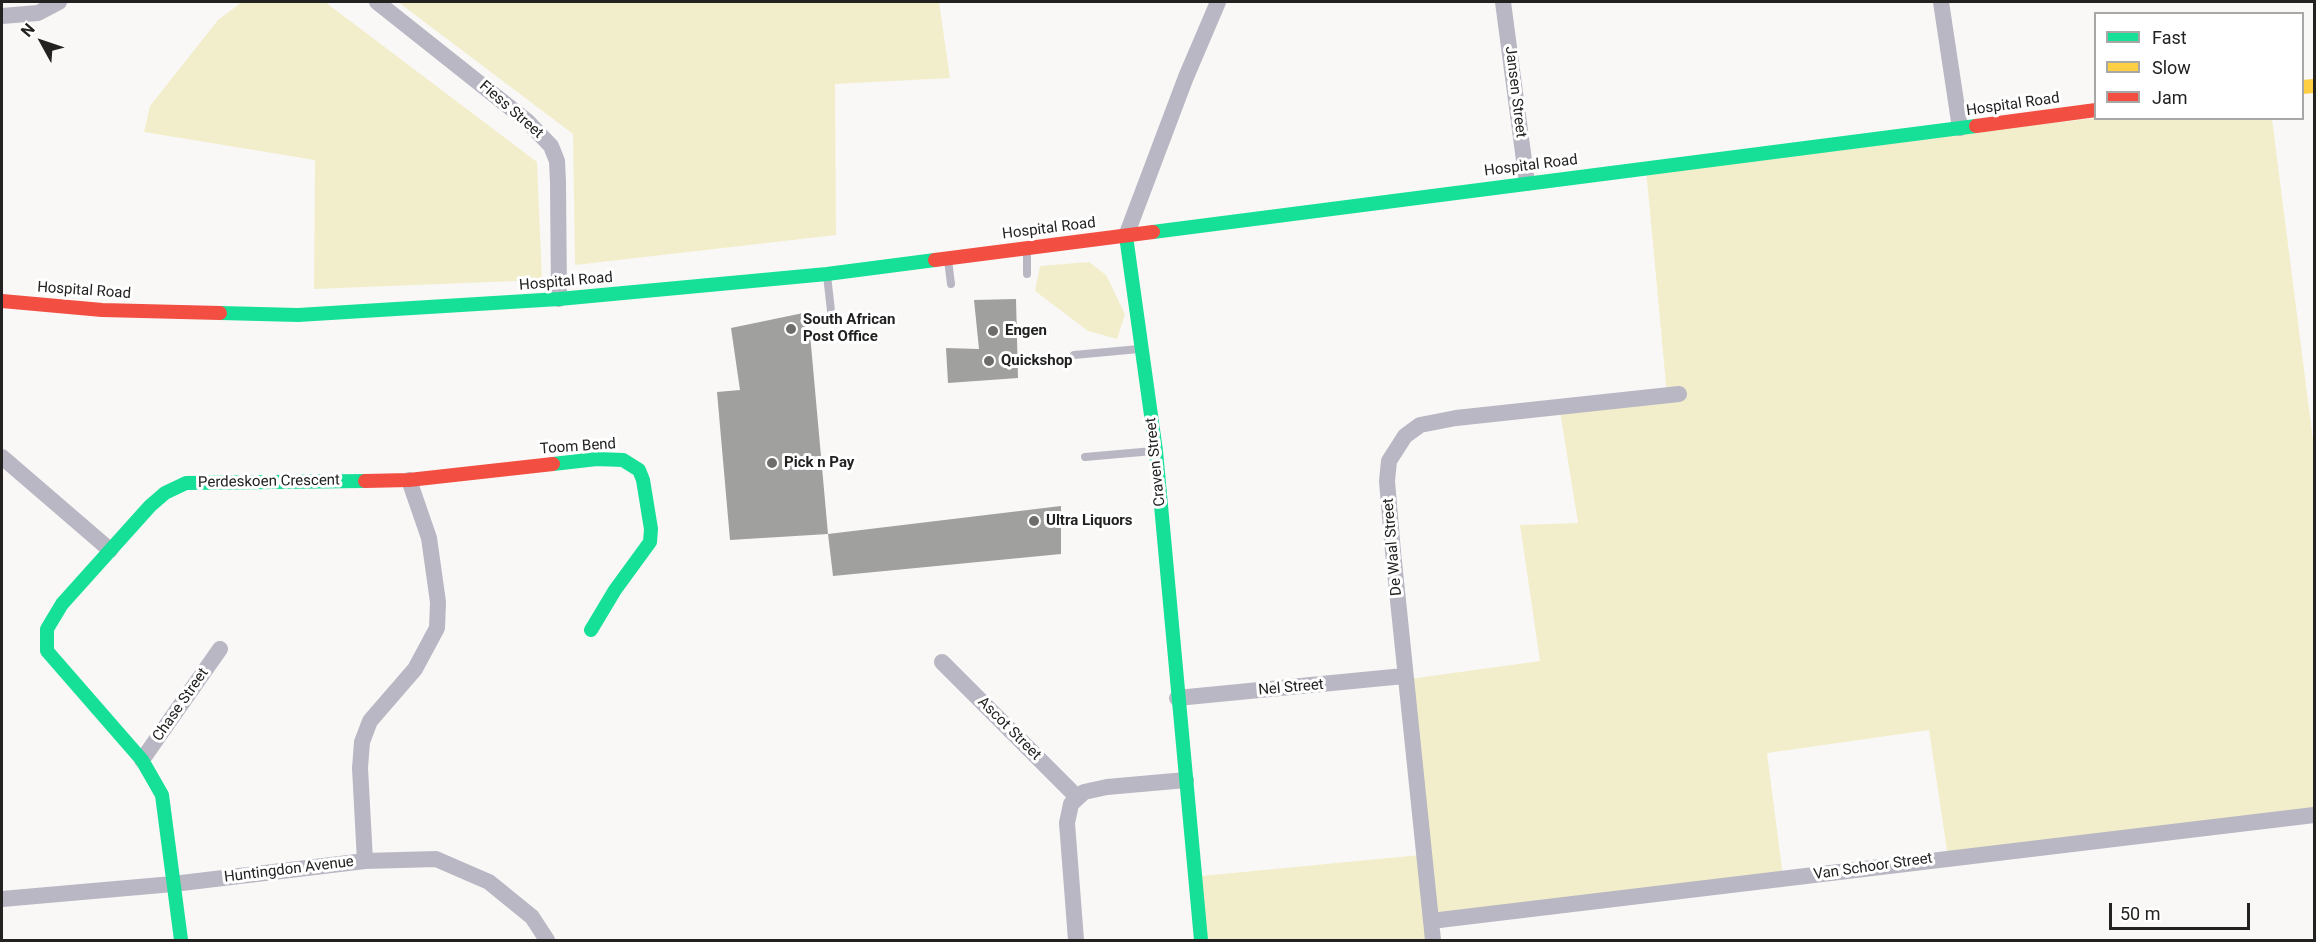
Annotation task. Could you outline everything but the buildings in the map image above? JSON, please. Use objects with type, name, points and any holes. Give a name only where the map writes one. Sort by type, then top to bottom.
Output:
[{"type":"main road","name":"Hospital Road","points":[[2,301],[102,310],[298,315],[559,299],[827,274],[2094,110]]},
{"type":"main road","name":"Craven Street","points":[[1126,236],[1156,451],[1201,940]]},
{"type":"main road","name":"Toom Bend","points":[[409,480],[604,459],[623,459],[632,463],[639,470],[643,480],[651,529],[650,542],[615,590],[591,630]]},
{"type":"main road","name":"Perdeskoen Crescent","points":[[181,940],[162,795],[142,760],[47,651],[45,644],[51,620],[150,506],[165,493],[186,483],[409,480]]},
{"type":"street","points":[[2,16],[38,14],[60,2]]},
{"type":"street","name":"Fiess Street","points":[[377,2],[527,121],[551,146],[557,161],[559,299]]},
{"type":"street","name":"Craven Street","points":[[1126,236],[1186,76],[1218,2]]},
{"type":"street","name":"Jansen Street","points":[[1503,2],[1527,183]]},
{"type":"street","points":[[1941,2],[1960,128]]},
{"type":"street","name":"De Waal Street","points":[[1433,940],[1404,676],[1387,481],[1389,461],[1406,436],[1420,425],[1456,418],[1623,398],[1679,394]]},
{"type":"street","points":[[2,457],[110,550]]},
{"type":"street","points":[[365,861],[360,768],[362,742],[370,721],[415,669],[437,628],[438,602],[429,538],[409,480]]},
{"type":"street","name":"Chase Street","points":[[142,760],[220,649]]},
{"type":"street","name":"Ascot Street","points":[[942,662],[1077,797]]},
{"type":"street","name":"Nel Street","points":[[1177,698],[1404,676]]},
{"type":"street","points":[[1076,940],[1067,823],[1071,804],[1084,792],[1107,787],[1186,780]]},
{"type":"street","name":"Van Schoor Street","points":[[1431,921],[2314,815]]},
{"type":"street","name":"Huntingdon Avenue","points":[[2,899],[173,884],[365,861],[436,859],[462,868],[489,882],[532,917],[547,940]]},
{"type":"lane","points":[[1027,249],[1028,274]]},
{"type":"lane","points":[[948,259],[951,284]]},
{"type":"lane","points":[[827,274],[832,320]]},
{"type":"lane","points":[[1074,355],[1142,348]]},
{"type":"lane","points":[[1085,457],[1156,451]]},
{"type":"shaded area","points":[[242,2],[325,2],[537,162],[542,280],[314,289],[315,160],[144,132],[150,106],[218,20]]},
{"type":"shaded area","points":[[398,2],[939,2],[950,78],[835,84],[836,235],[575,265],[573,134]]},
{"type":"shaded area","points":[[2094,118],[2272,120],[2314,448],[2314,822],[1949,864],[1929,730],[1767,753],[1784,884],[1427,925],[1428,940],[1198,940],[1191,877],[1420,855],[1402,680],[1540,661],[1520,525],[1578,523],[1560,411],[1667,395],[1646,169]]},
{"type":"shaded area","points":[[1089,262],[1106,275],[1125,314],[1117,339],[1088,331],[1035,291],[1040,266]]},
{"type":"traffic: fast","points":[[1153,232],[1976,126]]},
{"type":"traffic: fast","points":[[1126,236],[1156,451],[1201,940]]},
{"type":"traffic: fast","points":[[220,313],[298,315],[559,299],[827,274],[935,260]]},
{"type":"traffic: fast","points":[[553,464],[597,459],[623,460],[639,470],[643,480],[651,529],[650,542],[615,590],[591,630]]},
{"type":"traffic: fast","points":[[181,940],[162,795],[142,760],[47,651],[47,629],[62,604],[150,506],[165,493],[186,483],[365,481]]},
{"type":"traffic: slow","points":[[2304,87],[2314,86]]},
{"type":"traffic: jam","points":[[1976,126],[2094,110]]},
{"type":"traffic: jam","points":[[935,260],[1153,232]]},
{"type":"traffic: jam","points":[[2,301],[102,310],[220,313]]},
{"type":"traffic: jam","points":[[365,481],[409,480],[553,464]]},
{"type":"place","name":"South African Post Office","points":[[791,329]]},
{"type":"place","name":"Engen","points":[[993,331]]},
{"type":"place","name":"Quickshop","points":[[989,361]]},
{"type":"place","name":"Pick n Pay","points":[[772,463]]},
{"type":"place","name":"Ultra Liquors","points":[[1034,521]]}]
